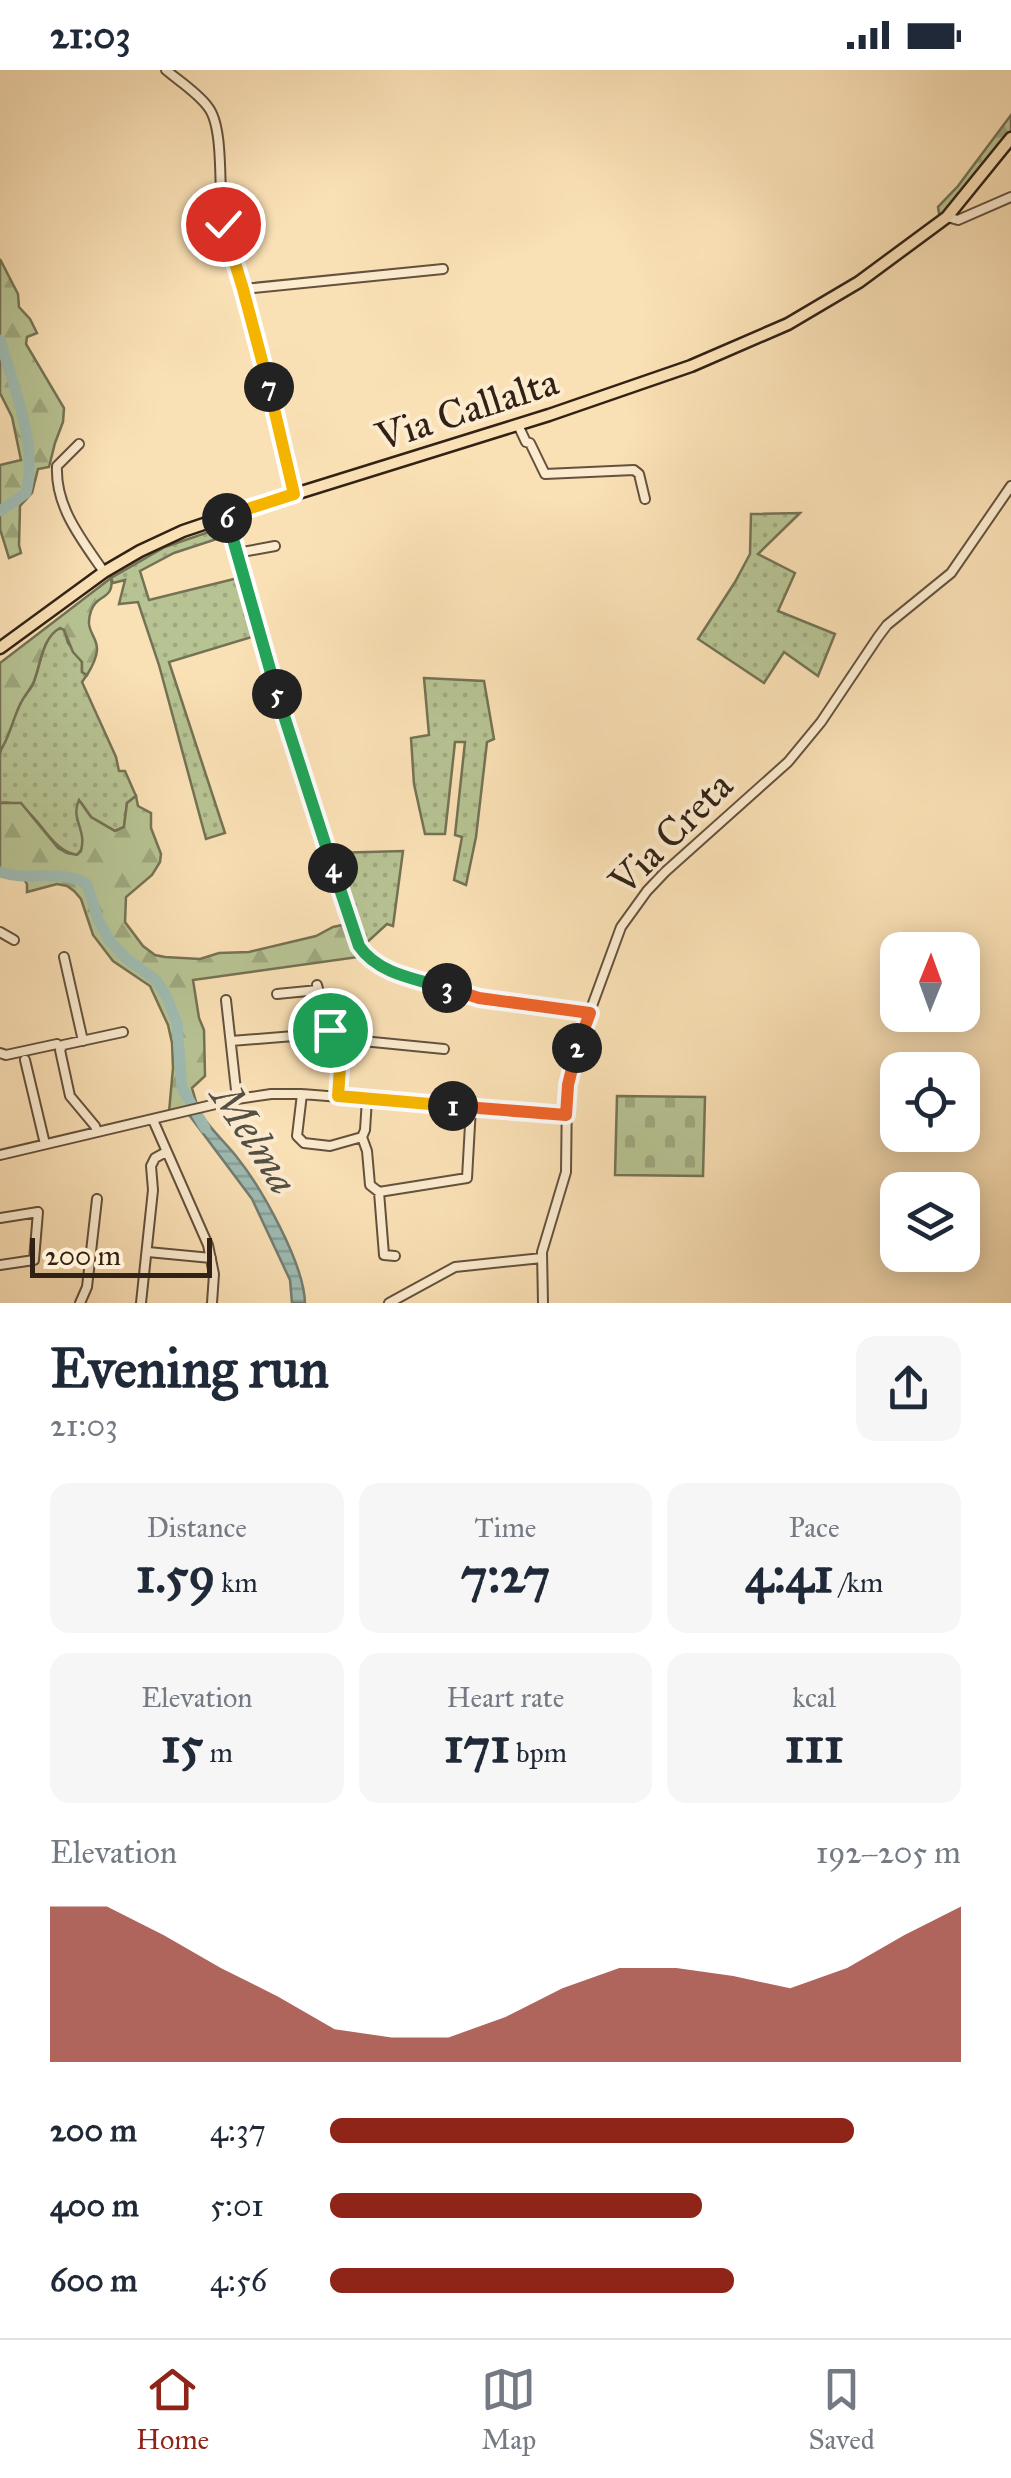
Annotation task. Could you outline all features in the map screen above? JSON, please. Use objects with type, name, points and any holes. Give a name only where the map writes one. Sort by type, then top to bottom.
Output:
[{"type":"main road","name":"Via Callalta","points":[[0,648],[104,572],[169,538],[226,516],[518,425],[756,340],[859,282],[948,217],[1011,138]]},
{"type":"street","points":[[166,70],[208,106],[215,119],[223,224],[263,360],[294,494]]},
{"type":"street","name":"Via Callalta","points":[[948,217],[958,220],[1011,197]]},
{"type":"street","points":[[243,289],[443,268]]},
{"type":"street","points":[[518,425],[545,474],[634,470],[639,474],[645,499]]},
{"type":"street","points":[[78,444],[57,466],[57,482],[73,528],[104,572]]},
{"type":"street","name":"Via Creta","points":[[543,1303],[542,1258],[566,1172],[570,1074],[622,927],[647,892],[679,858],[805,745],[878,637],[952,572],[1011,486]]},
{"type":"street","points":[[226,516],[291,741],[365,956],[387,970],[479,998],[590,1013]]},
{"type":"street","points":[[237,553],[274,546]]},
{"type":"street","points":[[0,932],[14,940]]},
{"type":"street","points":[[64,957],[83,1041]]},
{"type":"street","points":[[277,994],[318,987],[340,1068],[338,1096]]},
{"type":"street","points":[[226,1000],[238,1100]]},
{"type":"street","points":[[0,1053],[123,1032]]},
{"type":"street","points":[[231,1042],[294,1036],[296,1032],[444,1049]]},
{"type":"street","points":[[60,1045],[70,1096],[97,1132]]},
{"type":"street","points":[[25,1060],[45,1144]]},
{"type":"street","points":[[0,1155],[271,1094],[566,1115]]},
{"type":"street","points":[[302,1094],[298,1136],[304,1143],[330,1146],[362,1137]]},
{"type":"street","points":[[367,1099],[362,1137],[370,1185],[379,1192],[467,1178],[471,1107]]},
{"type":"street","points":[[152,1120],[208,1245],[214,1274],[212,1303]]},
{"type":"street","points":[[141,1303],[153,1190],[151,1166],[166,1152]]},
{"type":"street","points":[[379,1192],[384,1255],[396,1256]]},
{"type":"street","points":[[80,1303],[87,1287],[97,1199]]},
{"type":"street","points":[[0,1218],[38,1212],[34,1260],[0,1265]]},
{"type":"street","points":[[148,1252],[212,1258]]},
{"type":"street","points":[[389,1303],[454,1266],[542,1258]]},
{"type":"green space","points":[[1011,115],[1011,134],[940,219],[938,207]]},
{"type":"green space","points":[[0,259],[18,294],[19,307],[37,333],[27,337],[26,344],[64,408],[49,467],[38,469],[32,493],[20,506],[21,553],[9,558],[0,529],[0,465],[21,460],[12,417],[0,393]]},
{"type":"green space","points":[[800,513],[758,554],[795,573],[778,611],[835,634],[818,676],[784,652],[764,683],[698,639],[750,554],[751,514]]},
{"type":"green space","points":[[223,527],[226,536],[174,553],[140,571],[149,600],[238,578],[255,636],[169,662],[225,833],[206,839],[138,602],[119,604],[125,580],[113,583],[111,578],[165,547]]},
{"type":"green space","points":[[111,578],[108,594],[91,611],[90,628],[97,652],[87,675],[82,672],[82,662],[64,630],[54,632],[0,751],[0,663]]},
{"type":"green space","points":[[60,628],[82,662],[82,672],[87,675],[82,682],[119,771],[125,771],[136,796],[127,803],[124,827],[115,831],[91,817],[82,804],[77,819],[83,842],[77,855],[56,844],[23,808],[0,803],[3,743],[33,684],[45,645]]},
{"type":"green space","points":[[424,678],[484,681],[494,739],[487,742],[466,885],[454,880],[462,837],[455,835],[465,742],[455,742],[445,834],[425,834],[414,784],[411,738],[429,735]]},
{"type":"green space","points":[[136,796],[138,806],[151,813],[151,828],[161,854],[152,875],[126,897],[125,922],[155,955],[200,959],[219,953],[249,952],[316,936],[347,924],[358,957],[193,980],[204,1030],[205,1076],[192,1088],[197,1105],[169,1112],[172,1043],[150,986],[113,961],[93,935],[81,899],[74,891],[57,884],[27,892],[24,879],[0,874],[0,803],[21,803],[58,848],[77,855],[82,843],[76,813],[79,800],[91,817],[115,831],[124,827],[127,803]]},
{"type":"green space","points":[[403,851],[393,926],[387,924],[363,946],[333,853]]},
{"type":"green space","points":[[617,1096],[705,1097],[703,1176],[615,1175]]},
{"type":"water","points":[[201,1114],[269,1206],[297,1268],[305,1303],[292,1303],[290,1280],[252,1199],[190,1116]]},
{"type":"waterway","name":"Melma","points":[[0,340],[23,416],[29,455],[26,493],[0,511]]},
{"type":"waterway","name":"Melma","points":[[0,872],[66,877],[87,884],[110,941],[157,981],[167,998],[177,1023],[182,1088],[205,1128]]},
{"type":"route","points":[[223,224],[263,360],[294,494],[226,516],[291,741],[359,946],[365,956],[387,970],[479,998],[590,1013],[570,1074],[566,1115],[338,1096],[340,1068],[330,1030]]}]
